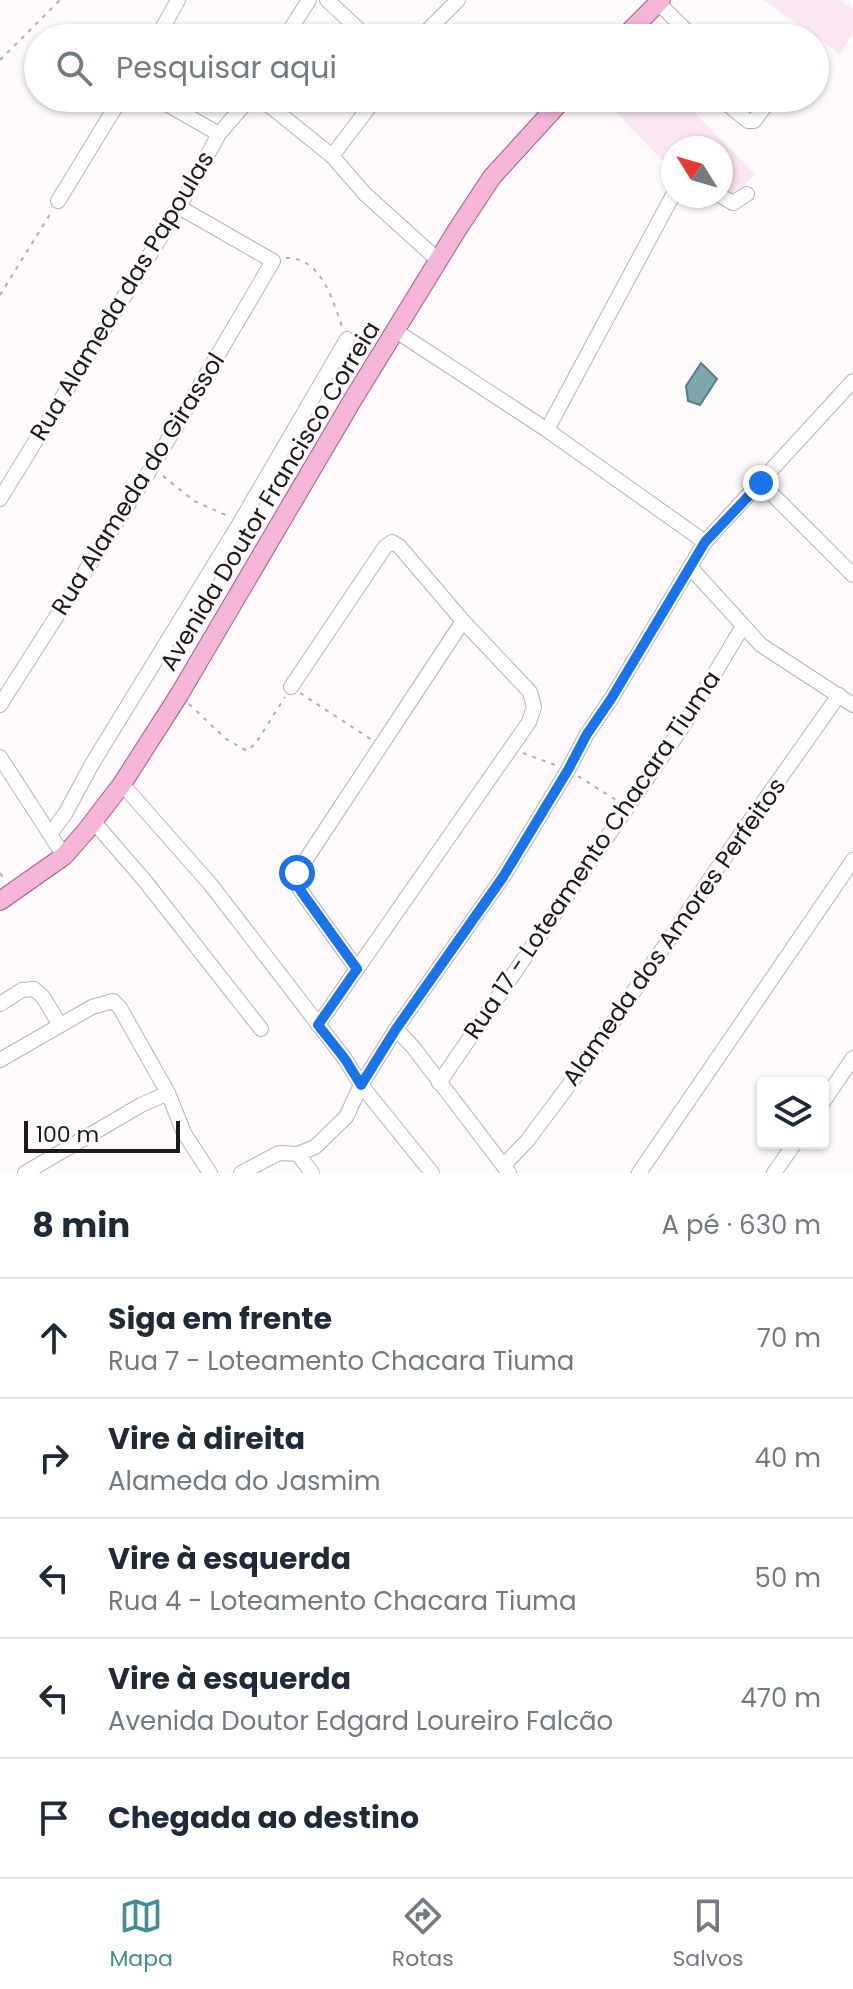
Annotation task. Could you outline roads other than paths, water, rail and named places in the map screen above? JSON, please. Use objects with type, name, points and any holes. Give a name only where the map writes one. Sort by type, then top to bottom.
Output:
[{"type":"main road","points":[[637,24],[660,2]]},
{"type":"main road","name":"Avenida Doutor Francisco Correia","points":[[0,901],[64,856],[122,784],[179,695],[438,260],[492,177],[551,112]]},
{"type":"street","points":[[165,24],[178,0]]},
{"type":"street","points":[[294,24],[309,0]]},
{"type":"street","points":[[327,0],[353,24]]},
{"type":"street","points":[[434,24],[458,0]]},
{"type":"street","points":[[660,2],[681,24]]},
{"type":"street","points":[[58,201],[112,112]]},
{"type":"street","points":[[180,112],[219,134]]},
{"type":"street","name":"Rua Alameda das Papoulas","points":[[0,499],[179,207],[219,134],[238,112]]},
{"type":"street","points":[[277,112],[332,156],[365,194],[438,260]]},
{"type":"street","points":[[332,156],[365,112]]},
{"type":"street","points":[[737,112],[748,121],[754,121],[761,112]]},
{"type":"street","points":[[733,203],[747,194]]},
{"type":"street","name":"Rua Alameda do Girassol","points":[[0,705],[152,467],[273,261],[179,207]]},
{"type":"street","points":[[547,430],[666,208]]},
{"type":"street","points":[[396,331],[547,430],[705,542]]},
{"type":"street","points":[[50,834],[65,814],[99,752],[347,339]]},
{"type":"street","points":[[241,1173],[279,1153],[298,1154],[315,1147],[346,1117],[361,1085],[396,1029],[503,877],[705,542],[853,381]]},
{"type":"street","points":[[761,483],[853,575]]},
{"type":"street","points":[[291,687],[385,547],[392,542],[399,546],[463,621],[530,692],[534,707],[529,722],[318,1025]]},
{"type":"street","points":[[690,567],[761,645],[853,705]]},
{"type":"street","points":[[357,969],[296,883],[297,873],[463,621]]},
{"type":"street","name":"Rua 17 - Loteamento Chacara Tiuma","points":[[439,1083],[685,723],[743,626]]},
{"type":"street","name":"Alameda dos Amores Perfeitos","points":[[507,1169],[581,1069],[839,695]]},
{"type":"street","points":[[0,757],[64,856]]},
{"type":"street","points":[[122,784],[211,885],[345,1059],[361,1085],[432,1173]]},
{"type":"street","points":[[94,822],[145,881],[261,1029]]},
{"type":"street","points":[[639,1173],[853,860]]},
{"type":"street","points":[[0,1004],[22,990],[34,989],[40,992],[60,1025]]},
{"type":"street","points":[[0,1060],[92,1007],[110,1001],[115,1003],[168,1093],[184,1133],[210,1173]]},
{"type":"street","points":[[396,1029],[507,1169]]},
{"type":"street","points":[[829,1093],[853,1058]]},
{"type":"street","points":[[25,1173],[141,1105],[168,1093]]},
{"type":"street","points":[[774,1173],[791,1149]]},
{"type":"street","points":[[298,1154],[312,1173]]},
{"type":"water","points":[[701,363],[717,379],[700,405],[688,401],[686,386]]}]
